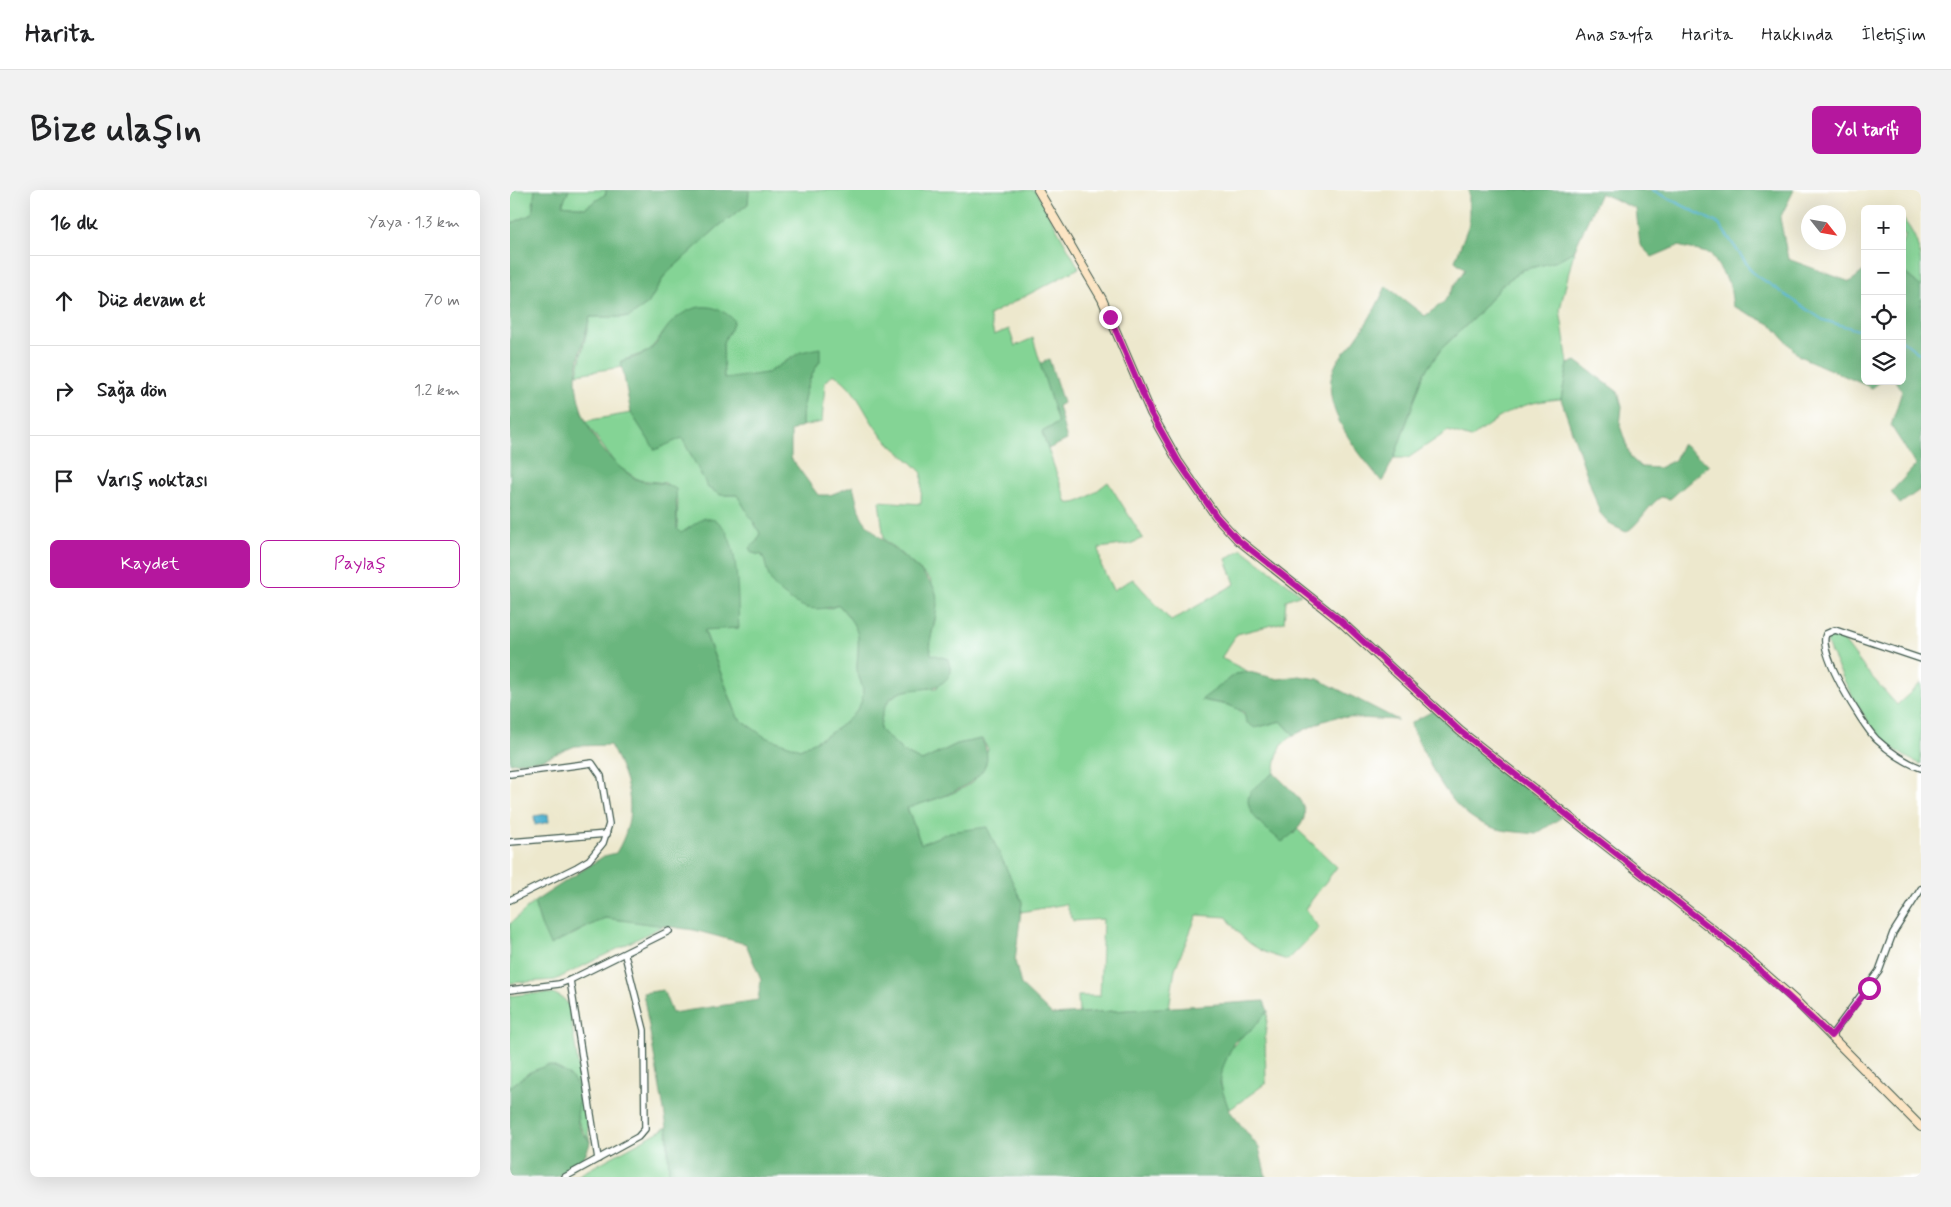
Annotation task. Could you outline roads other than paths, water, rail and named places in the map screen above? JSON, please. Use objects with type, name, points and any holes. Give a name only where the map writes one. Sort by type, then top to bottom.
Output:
[{"type":"street","points":[[1038,190],[1102,299],[1151,413],[1178,461],[1216,516],[1237,539],[1340,620],[1460,731],[1735,947],[1831,1036],[1921,1127]]},
{"type":"street","points":[[1921,659],[1836,630],[1826,634],[1824,638],[1825,651],[1833,668],[1875,738],[1896,755],[1921,768]]},
{"type":"street","points":[[510,774],[592,763],[600,776],[609,824],[607,834],[598,851],[589,860],[510,900]]},
{"type":"street","points":[[510,842],[607,834]]},
{"type":"street","points":[[1831,1036],[1879,971],[1893,933],[1921,889]]},
{"type":"street","points":[[510,990],[559,984],[570,980],[625,955],[669,931]]},
{"type":"street","points":[[566,1177],[638,1137],[646,1126],[644,1030],[625,955]]},
{"type":"street","points":[[570,980],[598,1159]]},
{"type":"water","points":[[548,814],[549,822],[535,825],[534,816]]},
{"type":"waterway","points":[[1652,190],[1719,224],[1753,273],[1823,320],[1861,331]]},
{"type":"waterway","points":[[1906,343],[1921,355]]}]
